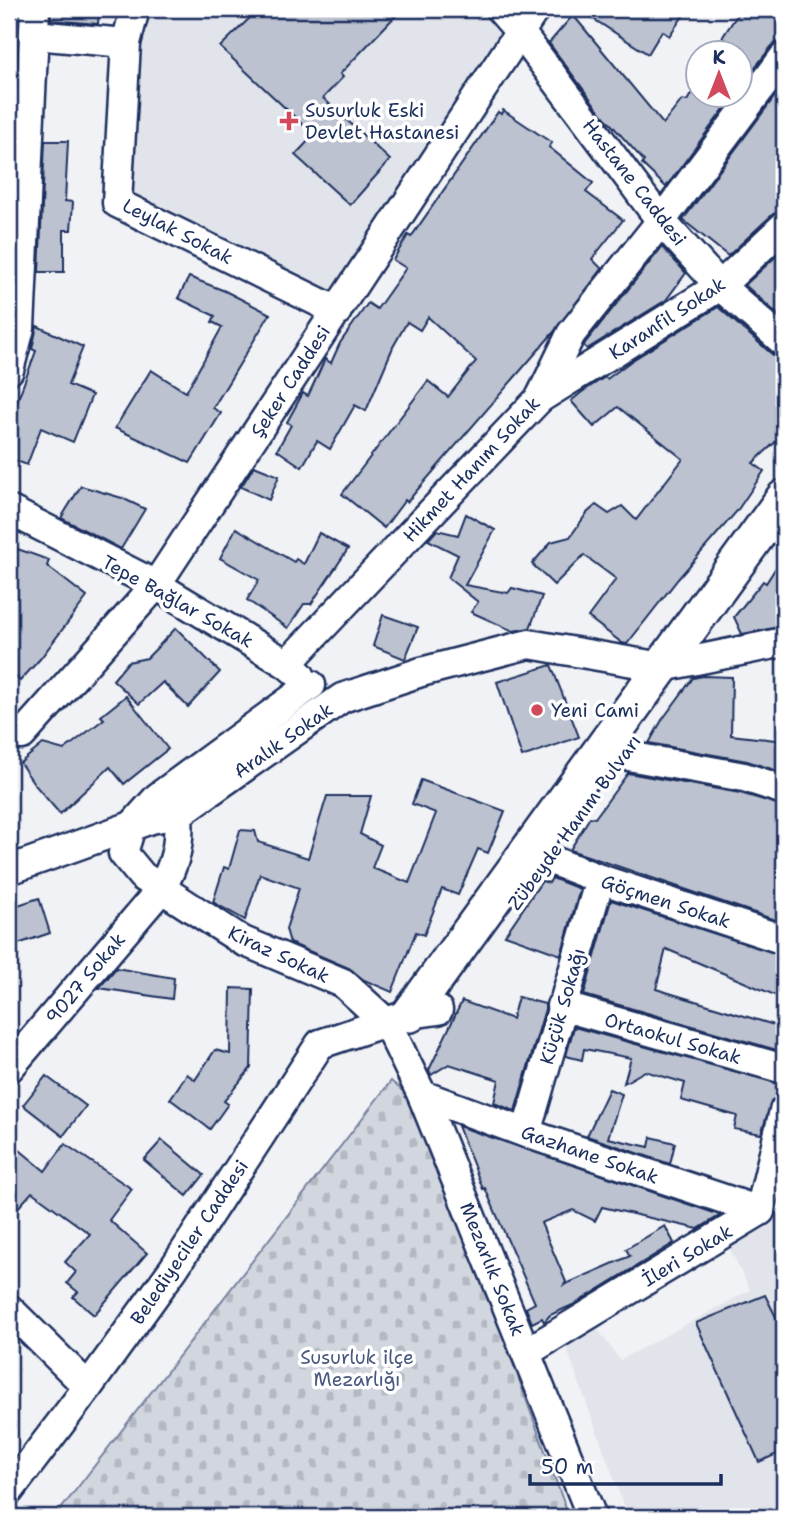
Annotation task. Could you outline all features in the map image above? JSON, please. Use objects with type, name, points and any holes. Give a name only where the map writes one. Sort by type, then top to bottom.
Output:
[{"type":"main road","points":[[412,1016],[677,663],[784,498]]},
{"type":"main road","name":"Zübeyde Hanım Bulvarı","points":[[412,1016],[548,859],[623,755],[677,663],[784,532]]},
{"type":"street","name":"Leylak Sokak","points":[[135,9],[126,43],[117,203],[337,311]]},
{"type":"street","name":"Hastane Caddesi","points":[[500,9],[528,20],[661,221],[720,286],[784,342]]},
{"type":"street","name":"Şeker Caddesi","points":[[22,735],[156,585],[528,20]]},
{"type":"street","points":[[9,370],[20,328],[17,221],[34,22],[126,43]]},
{"type":"street","name":"Hikmet Hanım Sokak","points":[[288,664],[540,398],[570,334],[661,221],[784,57]]},
{"type":"street","name":"Karanfil Sokak","points":[[540,398],[720,286],[784,226]]},
{"type":"street","name":"Tepe Bağlar Sokak","points":[[9,510],[156,585],[288,664],[311,685],[342,698]]},
{"type":"street","points":[[677,663],[784,642]]},
{"type":"street","name":"Aralık Sokak","points":[[9,870],[150,819],[178,814],[342,698],[421,672],[529,644],[677,663]]},
{"type":"street","points":[[131,827],[158,797],[311,685]]},
{"type":"street","points":[[623,755],[744,778],[784,790]]},
{"type":"street","name":"9027 Sokak","points":[[9,1068],[161,889],[173,866],[179,837],[178,814]]},
{"type":"street","name":"Kiraz Sokak","points":[[131,827],[123,853],[142,876],[161,889],[243,941],[343,983],[412,1016]]},
{"type":"street","name":"Göçmen Sokak","points":[[548,859],[784,940]]},
{"type":"street","name":"Küçük Sokağı","points":[[526,1133],[600,879]]},
{"type":"street","name":"Ortaokul Sokak","points":[[561,1006],[784,1069]]},
{"type":"street","name":"Mezarlık Sokak","points":[[412,1016],[422,1095],[592,1517]]},
{"type":"street","name":"Belediyeciler Caddesi","points":[[9,1491],[174,1268],[320,1044],[412,1016]]},
{"type":"street","name":"Gazhane Sokak","points":[[422,1095],[526,1133],[760,1211]]},
{"type":"street","points":[[760,1211],[784,1111]]},
{"type":"street","name":"İleri Sokak","points":[[527,1352],[760,1211]]},
{"type":"street","points":[[9,1309],[88,1387]]},
{"type":"shaded area","name":"Susurluk Eski Devlet Hastanesi","points":[[147,9],[487,9],[507,31],[329,296],[127,197],[137,46]]},
{"type":"shaded area","points":[[784,1214],[784,1517],[628,1517],[565,1344],[596,1327],[620,1360],[750,1290],[728,1245]]},
{"type":"green space","name":"Susurluk ilçe Mezarlığı","points":[[391,1081],[419,1105],[569,1517],[55,1517]]},
{"type":"building","points":[[51,9],[99,9],[98,24],[51,20]]},
{"type":"building","points":[[259,9],[402,9],[340,74],[343,77],[323,98],[390,160],[350,205],[295,155],[314,135],[220,47]]},
{"type":"building","points":[[578,9],[688,9],[669,36],[662,31],[648,54]]},
{"type":"building","points":[[741,9],[784,9],[784,41],[771,47],[754,69],[754,38],[722,38]]},
{"type":"building","points":[[573,15],[663,124],[682,100],[684,108],[725,108],[666,187],[642,164],[644,161],[601,113],[549,43]]},
{"type":"building","points":[[784,84],[784,210],[773,214],[728,256],[683,220]]},
{"type":"building","points":[[503,110],[552,143],[549,147],[593,183],[586,192],[623,220],[592,259],[602,269],[553,333],[407,502],[405,500],[384,528],[342,494],[428,381],[448,397],[476,361],[428,317],[420,330],[407,322],[393,347],[366,411],[355,405],[330,449],[317,441],[302,467],[277,450],[291,425],[287,422],[303,393],[308,396],[325,359],[331,363],[340,343],[368,303],[377,309],[406,268],[393,260],[408,235],[411,237],[498,112],[501,114]]},
{"type":"building","points":[[45,141],[68,141],[65,201],[73,202],[71,230],[64,230],[64,272],[39,272]]},
{"type":"building","points":[[662,247],[686,273],[666,300],[587,349],[585,343]]},
{"type":"building","points":[[784,249],[784,320],[745,285]]},
{"type":"building","points":[[189,277],[225,291],[270,314],[213,408],[221,413],[190,463],[115,428],[151,370],[186,392],[222,327],[212,322],[215,316],[178,298]]},
{"type":"building","points":[[718,307],[773,355],[784,358],[784,434],[753,463],[764,471],[737,511],[678,579],[627,644],[622,643],[588,617],[616,579],[584,555],[554,585],[532,564],[551,542],[570,537],[596,505],[609,514],[622,506],[636,520],[683,459],[618,407],[594,427],[571,401]]},
{"type":"building","points":[[37,326],[83,347],[68,385],[92,395],[73,442],[41,428],[27,465],[9,458],[9,423],[36,351],[32,349]]},
{"type":"building","points":[[254,466],[279,476],[269,500],[241,487]]},
{"type":"building","points":[[81,486],[122,498],[145,509],[121,549],[61,518]]},
{"type":"building","points":[[466,514],[495,530],[465,585],[508,593],[512,588],[542,596],[530,628],[513,631],[471,612],[478,602],[448,578],[458,555],[428,540],[437,530],[458,535]]},
{"type":"building","points":[[236,528],[294,562],[296,559],[304,564],[319,533],[348,549],[311,604],[304,604],[288,628],[247,600],[259,580],[220,558]]},
{"type":"building","points":[[9,546],[49,560],[47,566],[87,597],[20,681],[9,670]]},
{"type":"building","points":[[784,555],[784,626],[742,634],[734,617],[763,581],[766,583]]},
{"type":"building","points":[[383,615],[418,627],[405,659],[373,646]]},
{"type":"building","points":[[176,628],[220,672],[188,707],[163,682],[139,704],[113,680],[128,662],[147,658]]},
{"type":"building","name":"Yeni Cami","points":[[551,665],[579,737],[522,757],[497,682]]},
{"type":"building","points":[[732,677],[731,735],[784,741],[784,773],[747,761],[649,743],[662,720],[693,678]]},
{"type":"building","points":[[126,696],[168,749],[124,784],[110,767],[60,814],[20,763],[43,744],[64,750],[104,719],[101,716]]},
{"type":"building","points":[[628,773],[740,793],[784,806],[784,923],[570,850],[590,817],[595,818]]},
{"type":"building","points":[[421,780],[505,811],[488,853],[478,849],[458,895],[442,889],[424,935],[416,932],[392,992],[364,980],[349,968],[290,943],[286,929],[299,888],[260,874],[245,920],[213,902],[224,867],[229,869],[240,830],[255,831],[258,842],[308,858],[327,796],[371,796],[360,834],[381,845],[372,868],[409,883],[436,813],[412,804]]},
{"type":"building","points":[[552,878],[580,889],[561,955],[505,935],[542,881],[549,883]]},
{"type":"building","points":[[39,898],[50,933],[9,947],[9,908]]},
{"type":"building","points":[[611,900],[784,956],[784,999],[666,949],[656,989],[784,1028],[784,1052],[584,995]]},
{"type":"building","points":[[116,968],[174,978],[172,999],[99,988]]},
{"type":"building","points":[[231,988],[253,989],[251,1068],[224,1101],[228,1104],[210,1129],[170,1099],[187,1074],[195,1080],[215,1050],[230,1054]]},
{"type":"building","points":[[518,997],[545,1004],[545,1009],[515,1111],[494,1103],[499,1080],[449,1064],[431,1075],[429,1070],[462,1001],[512,1019]]},
{"type":"building","points":[[574,1027],[784,1085],[784,1095],[772,1100],[761,1134],[734,1129],[737,1116],[681,1100],[685,1083],[645,1071],[624,1083],[631,1058],[584,1049],[582,1060],[566,1056]]},
{"type":"building","points":[[46,1076],[86,1106],[63,1136],[23,1105]]},
{"type":"building","points":[[609,1089],[622,1094],[608,1138],[649,1147],[651,1137],[675,1143],[670,1164],[587,1136]]},
{"type":"building","points":[[458,1126],[720,1215],[698,1229],[602,1207],[595,1221],[573,1210],[541,1223],[566,1282],[564,1285],[630,1256],[626,1249],[665,1226],[674,1243],[575,1304],[550,1315],[544,1322],[542,1318],[532,1323],[526,1308],[535,1303],[485,1188],[483,1189]]},
{"type":"building","points":[[162,1140],[204,1175],[187,1196],[144,1160]]},
{"type":"building","points":[[9,1141],[45,1171],[65,1144],[132,1189],[109,1220],[147,1253],[94,1315],[73,1297],[78,1292],[67,1283],[76,1272],[65,1262],[90,1234],[32,1192],[9,1218]]},
{"type":"building","points":[[765,1295],[777,1319],[784,1316],[784,1451],[759,1462],[696,1323]]},
{"type":"place","name":"Susurluk Eski Devlet Hastanesi","points":[[289,121]]},
{"type":"place","name":"Yeni Cami","points":[[537,710]]}]
